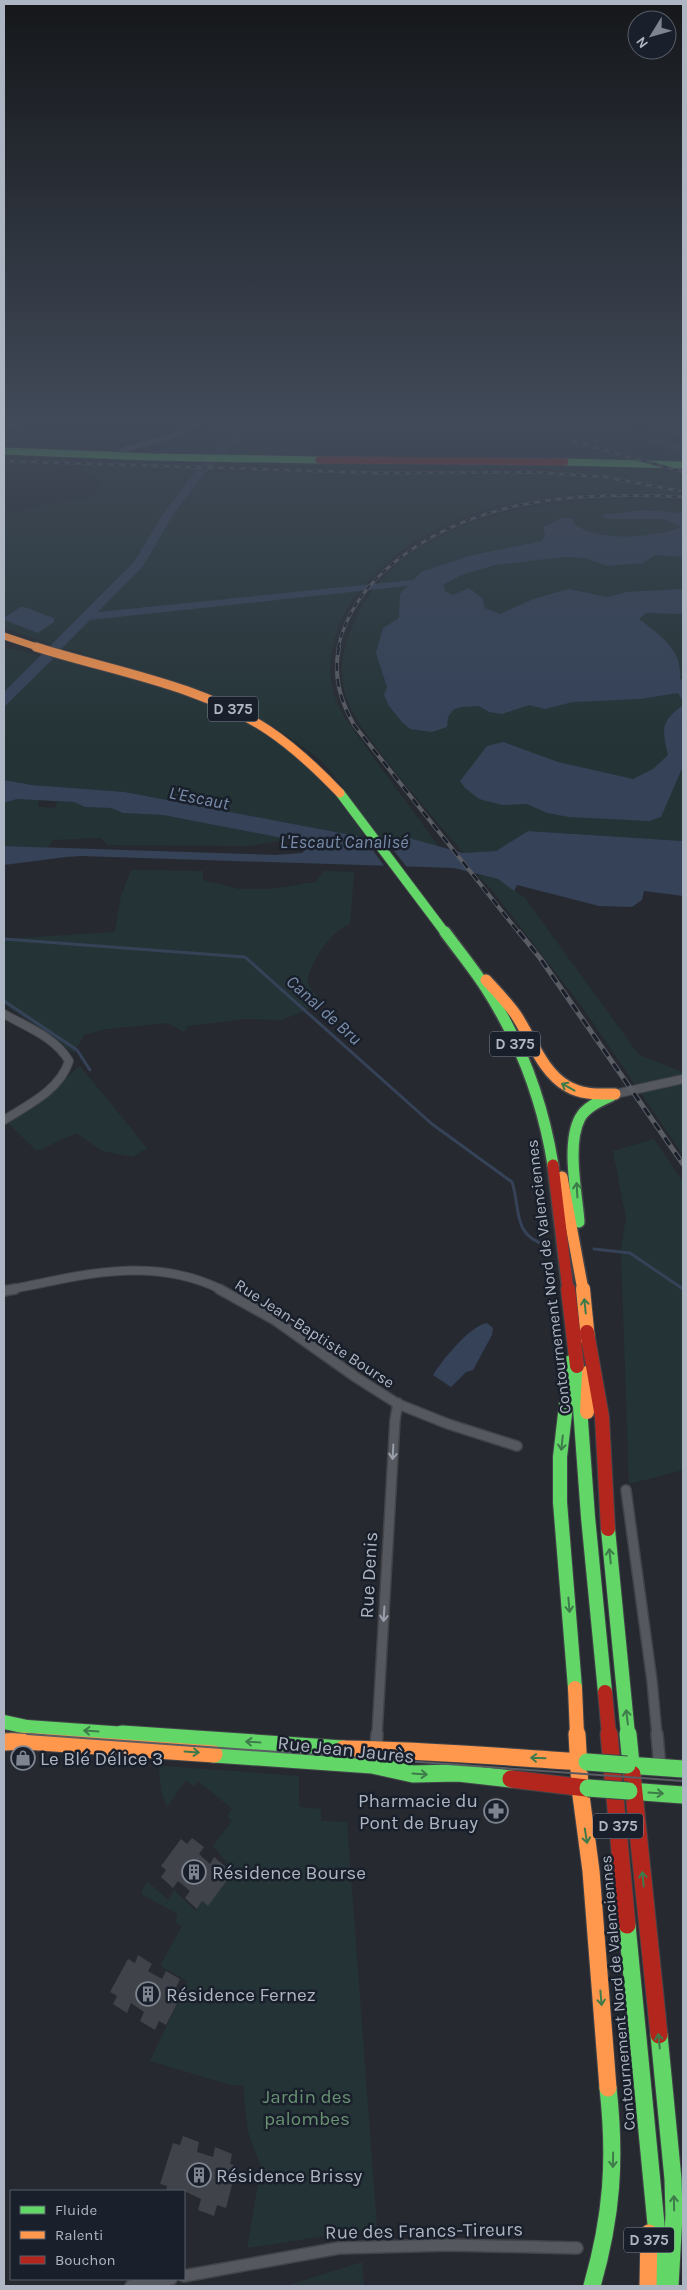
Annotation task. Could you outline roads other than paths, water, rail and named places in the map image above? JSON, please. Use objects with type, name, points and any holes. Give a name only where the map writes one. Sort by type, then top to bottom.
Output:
[{"type":"main road","name":"Contournement Nord de Valenciennes","points":[[4,636],[36,648],[174,685],[219,703],[256,721],[315,765],[364,822],[408,880],[491,998],[512,1038],[539,1103],[551,1147],[574,1342],[589,1526],[643,2089],[650,2193],[662,2286]]},
{"type":"main road","points":[[459,950],[509,1006],[552,1072],[561,1082],[582,1092],[601,1095],[615,1094]]},
{"type":"main road","points":[[584,1459],[589,1384],[573,1131],[578,1119],[590,1108],[615,1094]]},
{"type":"main road","points":[[551,1147],[566,1192],[582,1274]]},
{"type":"main road","points":[[587,1332],[602,1417],[606,1511],[632,1791],[673,2179],[674,2215],[670,2286]]},
{"type":"main road","points":[[574,1342],[559,1476],[613,2149],[608,2218],[592,2286]]},
{"type":"main road","name":"Rue Jean Jaurès","points":[[4,1722],[27,1727],[376,1749],[419,1750],[464,1755],[583,1761],[683,1770]]},
{"type":"main road","name":"Rue Jean Jaurès","points":[[4,1742],[24,1741],[372,1765],[413,1774],[452,1773],[584,1788],[683,1795]]},
{"type":"main road","name":"Contournement Nord de Valenciennes","points":[[648,2286],[650,2193]]},
{"type":"street","points":[[4,1014],[54,1043],[64,1052],[69,1061],[65,1073],[52,1086],[4,1120]]},
{"type":"street","points":[[615,1094],[683,1079]]},
{"type":"street","name":"Rue Jean-Baptiste Bourse","points":[[4,1291],[121,1270],[156,1270],[187,1276],[218,1289],[259,1311],[382,1395],[440,1420],[517,1446]]},
{"type":"street","name":"Rue Denis","points":[[376,1749],[394,1420],[398,1403]]},
{"type":"street","points":[[626,1490],[651,1673],[660,1768]]},
{"type":"street","name":"Rue des Francs-Tireurs","points":[[185,2276],[339,2248],[437,2245],[577,2248]]},
{"type":"street","points":[[131,2286],[165,2280]]},
{"type":"water","points":[[545,526],[577,526],[596,534],[611,536],[642,536],[681,527],[679,526],[683,526],[683,557],[655,555],[643,563],[607,566],[585,558],[563,557],[495,565],[461,575],[443,585],[446,592],[453,595],[469,588],[482,598],[485,608],[500,614],[533,599],[569,589],[607,597],[627,592],[683,589],[683,614],[646,613],[639,619],[662,637],[674,651],[680,669],[680,679],[683,680],[683,701],[678,693],[640,699],[573,702],[545,709],[529,705],[502,714],[489,712],[479,706],[462,707],[454,709],[448,717],[447,727],[432,732],[410,729],[389,706],[384,695],[387,687],[376,653],[383,628],[399,618],[400,594],[421,572],[469,556],[542,541],[545,535],[543,527]]},
{"type":"water","points":[[20,607],[54,618],[54,622],[38,633],[4,620],[4,618]]},
{"type":"water","points":[[43,654],[55,657],[4,707],[4,692]]},
{"type":"water","points":[[683,705],[683,766],[661,817],[649,821],[569,817],[547,813],[527,804],[502,805],[479,799],[465,788],[460,781],[487,746],[503,742],[558,762],[633,779],[653,769],[668,755],[664,732],[665,727],[670,716]]},
{"type":"water","name":"L'Escaut Canalisé","points":[[4,780],[32,785],[125,792],[367,838],[400,842],[409,838],[463,853],[496,851],[528,831],[683,841],[683,896],[644,891],[642,900],[632,907],[599,906],[517,885],[514,891],[498,879],[454,868],[81,856],[4,865],[4,846],[275,855],[302,853],[307,848],[305,845],[283,840],[282,838],[163,815],[123,813],[111,808],[85,807],[74,802],[17,799],[4,803]]},
{"type":"water","points":[[487,1323],[493,1328],[492,1335],[473,1370],[466,1372],[451,1387],[433,1375],[449,1353],[464,1337]]},
{"type":"waterway","points":[[86,617],[139,564],[161,526]]},
{"type":"waterway","points":[[86,617],[412,583]]},
{"type":"waterway","points":[[4,699],[86,617]]},
{"type":"waterway","name":"Canal de Bru","points":[[4,939],[245,957],[432,1124],[512,1182],[523,1228],[535,1241],[546,1245]]},
{"type":"waterway","name":"Canal de Bru","points":[[4,1001],[77,1050],[90,1070]]},
{"type":"waterway","name":"Canal de Bru","points":[[594,1249],[630,1253],[683,1289]]},
{"type":"tram line","points":[[4,1732],[44,1735]]},
{"type":"tram line","points":[[27,1734],[683,1781]]},
{"type":"railway","points":[[338,648],[346,622],[352,611],[376,579],[396,561],[428,539],[455,526]]},
{"type":"railway","points":[[339,647],[337,678],[345,706],[354,725],[520,934]]},
{"type":"railway","points":[[519,932],[540,958],[683,1164]]},
{"type":"place","name":"Le Blé Délice 3","points":[[23,1758]]},
{"type":"place","name":"Pharmacie du Pont de Bruay","points":[[496,1811]]},
{"type":"place","name":"Résidence Bourse","points":[[194,1872]]},
{"type":"place","name":"Résidence Fernez","points":[[148,1994]]},
{"type":"place","name":"Résidence Brissy","points":[[199,2175]]},
{"type":"water label","name":"L'Escaut","points":[[199,798]]},
{"type":"park label","name":"Jardin des palombes","points":[[307,2107]]}]
